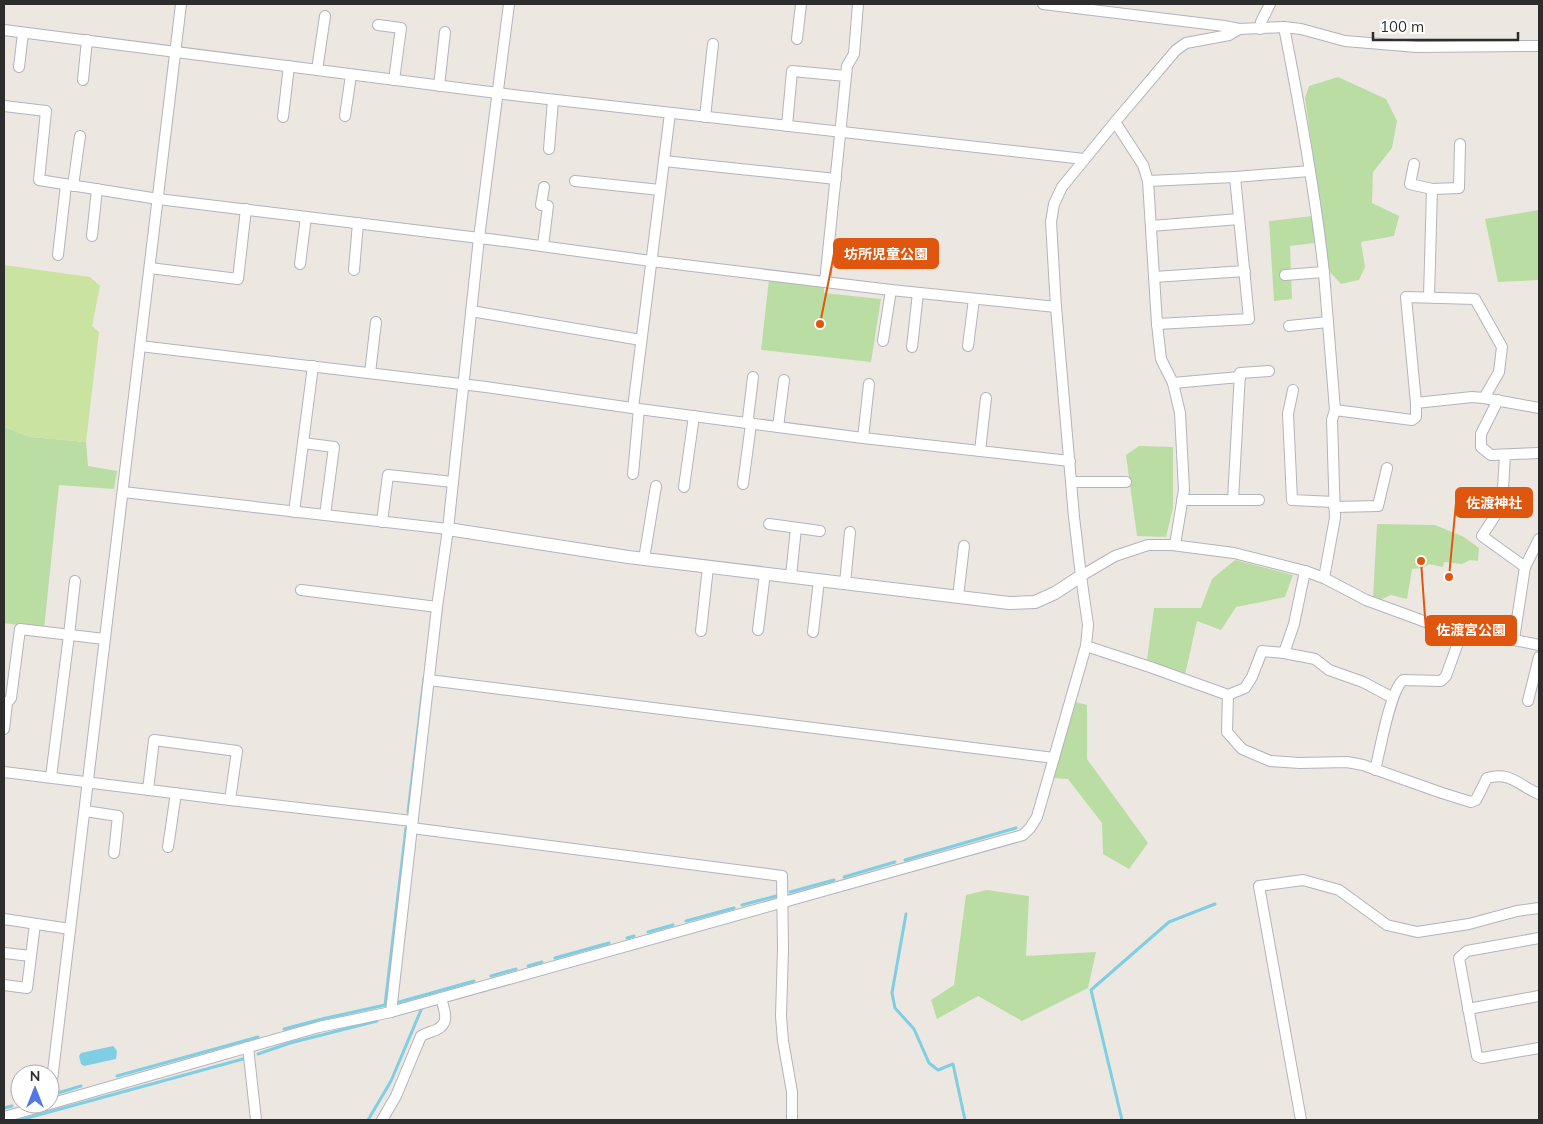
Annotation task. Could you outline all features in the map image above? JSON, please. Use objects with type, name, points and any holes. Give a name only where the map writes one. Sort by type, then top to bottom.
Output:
[{"type":"street","points":[[54,1064],[181,4]]},
{"type":"street","points":[[391,1012],[437,607],[448,529],[478,238],[509,4]]},
{"type":"street","points":[[797,39],[801,4]]},
{"type":"street","points":[[825,282],[847,66],[854,54],[858,4]]},
{"type":"street","points":[[1043,4],[1215,24],[1239,29],[1284,27],[1301,29],[1345,40],[1417,47],[1539,46]]},
{"type":"street","points":[[1260,29],[1261,22],[1270,4]]},
{"type":"street","points":[[317,70],[325,16]]},
{"type":"street","points":[[378,25],[401,28],[394,80]]},
{"type":"street","points":[[1284,27],[1298,97],[1324,272],[1335,410],[1332,420],[1335,518],[1324,578]]},
{"type":"street","points":[[60,1101],[319,1027],[391,1012],[782,903],[1022,835],[1030,828],[1037,817],[1086,646],[1088,625],[1080,576],[1056,307],[1051,242],[1051,222],[1054,204],[1062,187],[1084,159],[1176,50],[1186,43],[1229,35],[1239,29]]},
{"type":"street","points":[[4,30],[553,100],[1084,159]]},
{"type":"street","points":[[439,86],[445,32]]},
{"type":"street","points":[[19,67],[23,33]]},
{"type":"street","points":[[83,80],[87,40]]},
{"type":"street","points":[[705,117],[713,44]]},
{"type":"street","points":[[283,117],[289,66]]},
{"type":"street","points":[[787,126],[792,71],[846,76]]},
{"type":"street","points":[[345,116],[350,75]]},
{"type":"street","points":[[549,149],[553,100]]},
{"type":"street","points":[[4,106],[46,111],[39,180],[158,199],[651,261],[891,290],[1056,307]]},
{"type":"street","points":[[633,474],[641,340],[670,113]]},
{"type":"street","points":[[1115,122],[1142,165],[1148,181],[1161,359],[1174,382],[1180,413],[1184,490],[1175,546]]},
{"type":"street","points":[[58,255],[80,136]]},
{"type":"street","points":[[1414,164],[1410,184],[1432,189],[1459,188],[1460,144]]},
{"type":"street","points":[[664,160],[836,179]]},
{"type":"street","points":[[1148,181],[1310,171]]},
{"type":"street","points":[[1157,324],[1249,319],[1236,177]]},
{"type":"street","points":[[575,181],[660,190]]},
{"type":"street","points":[[543,246],[548,206],[541,205],[544,187]]},
{"type":"street","points":[[92,236],[97,189]]},
{"type":"street","points":[[1429,297],[1432,189]]},
{"type":"street","points":[[150,268],[238,279],[246,209]]},
{"type":"street","points":[[300,264],[306,217]]},
{"type":"street","points":[[1151,226],[1239,219]]},
{"type":"street","points":[[354,270],[358,223]]},
{"type":"street","points":[[1154,277],[1244,271]]},
{"type":"street","points":[[1285,275],[1324,272]]},
{"type":"street","points":[[884,341],[891,290]]},
{"type":"street","points":[[912,347],[918,293]]},
{"type":"street","points":[[1335,410],[1412,420],[1416,417],[1406,297],[1476,299],[1502,347],[1499,372],[1484,398]]},
{"type":"street","points":[[968,346],[974,298]]},
{"type":"street","points":[[471,311],[641,340]]},
{"type":"street","points":[[370,373],[376,322]]},
{"type":"street","points":[[1289,326],[1328,322]]},
{"type":"street","points":[[140,346],[370,373],[864,438],[1070,461]]},
{"type":"street","points":[[294,512],[313,366]]},
{"type":"street","points":[[1233,500],[1240,373],[1269,371]]},
{"type":"street","points":[[743,484],[751,424],[748,418],[753,377]]},
{"type":"street","points":[[1174,382],[1240,377]]},
{"type":"street","points":[[778,427],[784,380]]},
{"type":"street","points":[[864,438],[869,384]]},
{"type":"street","points":[[1293,390],[1288,414],[1292,500],[1334,505],[1378,506],[1388,468]]},
{"type":"street","points":[[1416,403],[1472,397],[1539,408]]},
{"type":"street","points":[[980,451],[986,398]]},
{"type":"street","points":[[1498,400],[1481,434],[1481,448],[1491,455],[1539,453]]},
{"type":"street","points":[[684,487],[694,416]]},
{"type":"street","points":[[303,443],[334,447],[325,515]]},
{"type":"street","points":[[1505,455],[1502,505],[1482,536],[1525,567]]},
{"type":"street","points":[[382,522],[388,475],[453,482]]},
{"type":"street","points":[[1072,482],[1126,482]]},
{"type":"street","points":[[644,559],[656,486]]},
{"type":"street","points":[[123,492],[448,529],[644,559],[1009,603],[1035,602],[1055,593],[1115,556],[1148,545],[1175,546],[1234,553],[1305,571],[1324,578],[1375,603],[1426,622],[1539,645]]},
{"type":"street","points":[[1182,500],[1259,500]]},
{"type":"street","points":[[769,524],[820,531]]},
{"type":"street","points":[[791,576],[796,528]]},
{"type":"street","points":[[845,583],[850,532]]},
{"type":"street","points":[[1514,639],[1525,567],[1539,539]]},
{"type":"street","points":[[958,597],[964,546]]},
{"type":"street","points":[[702,631],[708,567]]},
{"type":"street","points":[[1284,653],[1294,624],[1305,571]]},
{"type":"street","points":[[758,630],[765,573]]},
{"type":"street","points":[[813,632],[819,580]]},
{"type":"street","points":[[51,777],[75,581]]},
{"type":"street","points":[[301,590],[437,607]]},
{"type":"street","points":[[4,729],[7,703],[11,698],[20,629],[104,639]]},
{"type":"street","points":[[1375,770],[1398,684],[1403,680],[1440,681],[1446,676],[1463,629]]},
{"type":"street","points":[[1086,646],[1228,695],[1244,688],[1252,677],[1262,650],[1284,653],[1315,659],[1329,670],[1363,682],[1393,698]]},
{"type":"street","points":[[1528,702],[1539,656]]},
{"type":"street","points":[[429,680],[1054,758]]},
{"type":"street","points":[[1228,695],[1227,732],[1242,749],[1270,761],[1300,763],[1347,762],[1471,802],[1476,800],[1487,778],[1496,775],[1514,779],[1529,790],[1539,794]]},
{"type":"street","points":[[148,790],[154,740],[173,742],[237,751],[230,800]]},
{"type":"street","points":[[4,772],[230,800],[782,876],[783,1041],[792,1092],[792,1120]]},
{"type":"street","points":[[168,848],[176,793]]},
{"type":"street","points":[[84,811],[118,816],[114,853]]},
{"type":"street","points":[[1301,1120],[1260,886],[1303,880],[1339,890],[1387,925],[1418,932],[1469,924],[1517,911],[1539,908]]},
{"type":"street","points":[[4,919],[70,929]]},
{"type":"street","points":[[4,986],[27,988],[35,924]]},
{"type":"street","points":[[1539,938],[1467,951],[1459,958],[1477,1056],[1482,1058],[1539,1048]]},
{"type":"street","points":[[4,953],[31,956]]},
{"type":"street","points":[[1468,1009],[1539,996]]},
{"type":"street","points":[[382,1120],[396,1096],[421,1036],[438,1029],[445,1021],[446,1017],[441,998]]},
{"type":"street","points":[[248,1047],[256,1120]]},
{"type":"green space","points":[[1338,77],[1386,99],[1397,121],[1392,148],[1373,172],[1372,203],[1399,216],[1394,236],[1361,242],[1365,267],[1359,280],[1341,284],[1329,271],[1305,98],[1309,86]]},
{"type":"green space","points":[[1539,210],[1539,280],[1498,282],[1485,219]]},
{"type":"green space","points":[[1312,216],[1314,243],[1290,246],[1292,299],[1274,301],[1269,221]]},
{"type":"green space","points":[[4,265],[90,277],[100,286],[92,326],[99,332],[86,442],[31,437],[4,427]]},
{"type":"green space","points":[[769,279],[824,286],[824,293],[881,299],[871,362],[761,350]]},
{"type":"green space","points":[[4,427],[31,437],[86,442],[88,466],[117,471],[114,489],[59,485],[44,629],[4,623]]},
{"type":"green space","points":[[1139,446],[1173,447],[1173,508],[1166,537],[1137,536],[1126,455]]},
{"type":"green space","points":[[1377,524],[1435,525],[1464,537],[1479,548],[1478,561],[1470,560],[1462,564],[1444,562],[1443,567],[1429,564],[1423,568],[1412,569],[1407,599],[1391,595],[1380,600],[1373,597]]},
{"type":"green space","points":[[1235,560],[1293,575],[1285,597],[1236,607],[1221,630],[1197,621],[1185,675],[1147,660],[1154,608],[1201,608],[1212,579]]},
{"type":"green space","points":[[1076,702],[1087,705],[1087,759],[1148,843],[1129,869],[1103,854],[1102,823],[1068,779],[1053,778]]},
{"type":"green space","points":[[987,890],[1029,896],[1026,956],[1096,952],[1088,988],[1022,1021],[978,996],[937,1019],[931,1000],[954,985],[966,895]]},
{"type":"water","points":[[113,1046],[117,1051],[116,1059],[84,1066],[81,1064],[79,1056],[81,1053]]},
{"type":"waterway","points":[[408,812],[424,679]]},
{"type":"waterway","points":[[284,1029],[385,1005],[406,828]]},
{"type":"waterway","points":[[905,860],[1016,828]]},
{"type":"waterway","points":[[844,877],[895,862]]},
{"type":"waterway","points":[[790,892],[834,880]]},
{"type":"waterway","points":[[742,905],[776,896]]},
{"type":"waterway","points":[[1122,1120],[1091,990],[1169,922],[1215,904]]},
{"type":"waterway","points":[[686,921],[734,908]]},
{"type":"waterway","points":[[906,914],[892,993],[895,1008],[914,1029],[929,1063],[938,1070],[953,1064],[965,1120]]},
{"type":"waterway","points":[[648,932],[673,925]]},
{"type":"waterway","points":[[627,938],[634,936]]},
{"type":"waterway","points":[[555,958],[609,943]]},
{"type":"waterway","points":[[528,966],[542,962]]},
{"type":"waterway","points":[[491,976],[516,969]]},
{"type":"waterway","points":[[399,1002],[474,981]]},
{"type":"waterway","points":[[368,1120],[391,1081],[421,1010]]},
{"type":"waterway","points":[[258,1054],[290,1043],[377,1021]]},
{"type":"waterway","points":[[117,1076],[258,1037]]},
{"type":"waterway","points":[[20,1120],[243,1059]]},
{"type":"waterway","points":[[60,1092],[81,1086]]},
{"type":"waterway","points":[[4,1108],[10,1106]]},
{"type":"place","name":"坊所児童公園","points":[[820,324]]},
{"type":"place","name":"佐渡宮公園","points":[[1421,561]]},
{"type":"place","name":"佐渡神社","points":[[1449,577]]}]
